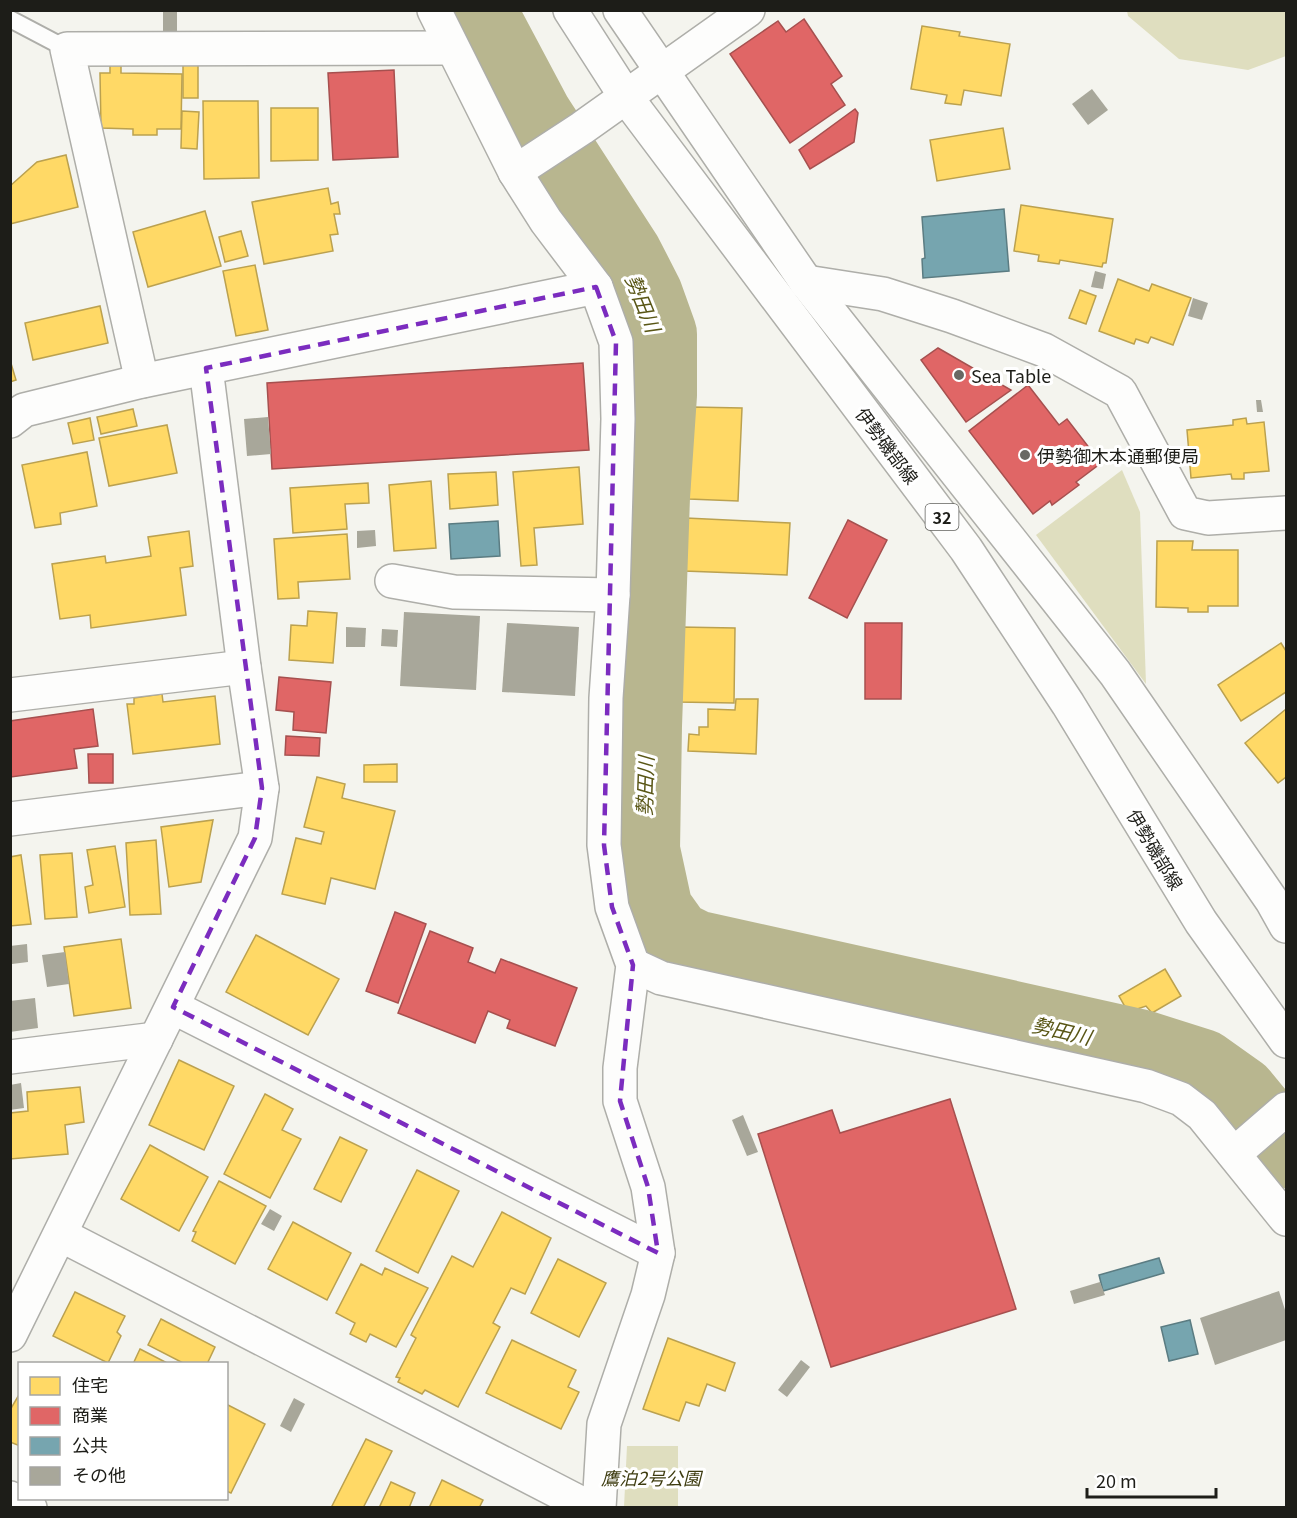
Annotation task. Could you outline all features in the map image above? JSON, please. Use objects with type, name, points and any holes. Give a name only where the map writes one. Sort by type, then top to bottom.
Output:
[{"type":"street","points":[[434,10],[452,48],[520,169],[546,221],[596,287],[616,342],[618,419],[613,595],[606,698],[604,845],[612,907],[633,965],[620,1068],[620,1101],[648,1187],[658,1253],[648,1295],[604,1424],[599,1508]]},
{"type":"street","name":"伊勢磯部線","points":[[570,10],[626,97],[966,549],[1068,704],[1201,922],[1287,1041]]},
{"type":"street","name":"伊勢磯部線","points":[[620,10],[806,282],[1115,673],[1282,905]]},
{"type":"street","points":[[520,169],[582,128],[748,10]]},
{"type":"street","points":[[142,381],[67,49],[452,48]]},
{"type":"street","points":[[806,282],[883,294],[952,316],[1044,350],[1120,392],[1185,513],[1208,518],[1287,513]]},
{"type":"street","points":[[10,421],[24,410],[142,381],[596,287]]},
{"type":"street","points":[[14,1321],[61,1235],[255,838],[262,788],[244,667],[206,368]]},
{"type":"street","points":[[392,581],[453,592],[613,595]]},
{"type":"street","points":[[10,694],[244,667]]},
{"type":"street","points":[[10,819],[262,788]]},
{"type":"street","points":[[633,965],[661,978],[1146,1086],[1181,1099],[1239,1149],[1287,1219]]},
{"type":"street","points":[[173,1007],[658,1253]]},
{"type":"street","points":[[10,1057],[156,1039]]},
{"type":"street","points":[[1239,1149],[1287,1109]]},
{"type":"street","points":[[61,1235],[590,1508]]},
{"type":"street","points":[[10,1498],[30,1508]]},
{"type":"lane","points":[[10,19],[67,49]]},
{"type":"highlighted area","points":[[596,287],[616,342],[604,845],[612,907],[633,965],[620,1101],[648,1187],[658,1253],[173,1007],[255,838],[262,788],[206,368]]},
{"type":"green space","points":[[1127,11],[1286,11],[1286,56],[1248,70],[1179,59],[1128,16]]},
{"type":"green space","points":[[1122,470],[1140,512],[1146,684],[1036,535]]},
{"type":"green space","name":"鷹泊2号公園","points":[[627,1446],[678,1446],[678,1507],[624,1507]]},
{"type":"building: 住宅","points":[[922,26],[960,32],[959,36],[1010,44],[1001,96],[964,90],[961,105],[945,103],[947,95],[911,89]]},
{"type":"building: 住宅","points":[[110,64],[121,64],[121,73],[182,74],[181,129],[157,129],[157,135],[133,135],[133,129],[101,128],[100,73],[110,73]]},
{"type":"building: 住宅","points":[[183,65],[198,65],[198,98],[183,98]]},
{"type":"building: 住宅","points":[[203,101],[258,101],[259,178],[204,179]]},
{"type":"building: 住宅","points":[[271,108],[318,108],[318,160],[271,161]]},
{"type":"building: 住宅","points":[[182,111],[199,112],[197,149],[181,148]]},
{"type":"building: 住宅","points":[[1003,128],[1010,169],[937,181],[930,140]]},
{"type":"building: 住宅","points":[[66,155],[78,207],[10,224],[10,186],[37,162]]},
{"type":"building: 住宅","points":[[328,188],[331,204],[338,202],[340,214],[334,214],[338,234],[330,235],[333,251],[264,264],[252,202]]},
{"type":"building: 住宅","points":[[1021,205],[1113,219],[1106,263],[1103,263],[1102,267],[1060,260],[1059,264],[1038,261],[1039,255],[1014,251]]},
{"type":"building: 住宅","points":[[205,211],[221,266],[148,287],[133,232]]},
{"type":"building: 住宅","points":[[241,231],[248,256],[225,262],[219,237]]},
{"type":"building: 住宅","points":[[255,265],[268,330],[236,336],[223,271]]},
{"type":"building: 住宅","points":[[1118,279],[1149,291],[1152,284],[1191,298],[1173,345],[1151,337],[1148,343],[1136,339],[1134,344],[1099,331]]},
{"type":"building: 住宅","points":[[1080,290],[1096,296],[1086,324],[1069,318]]},
{"type":"building: 住宅","points":[[100,306],[108,343],[33,360],[25,323]]},
{"type":"building: 住宅","points":[[10,360],[16,380],[10,382]]},
{"type":"building: 住宅","points":[[692,407],[742,408],[738,501],[689,499]]},
{"type":"building: 住宅","points":[[133,409],[137,426],[101,434],[97,417]]},
{"type":"building: 住宅","points":[[90,418],[94,440],[73,444],[68,423]]},
{"type":"building: 住宅","points":[[1246,418],[1247,424],[1264,422],[1269,471],[1244,473],[1244,479],[1232,479],[1231,474],[1191,478],[1187,430],[1233,425],[1233,420]]},
{"type":"building: 住宅","points":[[167,425],[177,473],[109,486],[99,438]]},
{"type":"building: 住宅","points":[[87,452],[97,506],[60,513],[61,524],[35,528],[22,465]]},
{"type":"building: 住宅","points":[[579,467],[583,524],[534,528],[537,565],[521,566],[513,472]]},
{"type":"building: 住宅","points":[[496,472],[498,505],[450,509],[448,474]]},
{"type":"building: 住宅","points":[[431,481],[436,548],[394,551],[389,485]]},
{"type":"building: 住宅","points":[[368,483],[369,503],[345,504],[347,529],[293,533],[290,488]]},
{"type":"building: 住宅","points":[[686,518],[790,523],[787,575],[684,571]]},
{"type":"building: 住宅","points":[[189,531],[193,566],[180,568],[186,615],[91,628],[90,615],[60,619],[52,564],[105,556],[106,563],[151,556],[148,537]]},
{"type":"building: 住宅","points":[[347,534],[350,579],[298,582],[299,598],[278,599],[274,539]]},
{"type":"building: 住宅","points":[[1157,541],[1193,541],[1192,550],[1238,550],[1238,606],[1208,606],[1208,612],[1188,612],[1188,608],[1156,607]]},
{"type":"building: 住宅","points":[[308,611],[337,613],[333,663],[289,660],[291,625],[307,626]]},
{"type":"building: 住宅","points":[[679,627],[735,628],[734,703],[678,702]]},
{"type":"building: 住宅","points":[[1281,643],[1286,651],[1286,692],[1241,721],[1218,685]]},
{"type":"building: 住宅","points":[[162,694],[163,702],[215,696],[220,744],[133,754],[127,704],[134,704],[134,698]]},
{"type":"building: 住宅","points":[[736,699],[758,699],[756,754],[688,751],[689,734],[699,735],[699,727],[708,727],[708,709],[735,710]]},
{"type":"building: 住宅","points":[[1286,709],[1286,777],[1278,783],[1245,743]]},
{"type":"building: 住宅","points":[[397,764],[397,782],[364,782],[364,765]]},
{"type":"building: 住宅","points":[[317,777],[345,784],[342,798],[395,811],[375,889],[331,878],[325,904],[282,894],[296,838],[321,844],[324,832],[304,827]]},
{"type":"building: 住宅","points":[[213,820],[201,882],[169,887],[161,827]]},
{"type":"building: 住宅","points":[[156,840],[161,914],[130,915],[126,843]]},
{"type":"building: 住宅","points":[[115,846],[125,907],[89,913],[85,887],[93,885],[87,850]]},
{"type":"building: 住宅","points":[[72,853],[77,917],[45,919],[40,855]]},
{"type":"building: 住宅","points":[[21,855],[31,924],[10,926],[10,857]]},
{"type":"building: 住宅","points":[[256,935],[339,979],[308,1035],[226,992]]},
{"type":"building: 住宅","points":[[121,939],[131,1008],[74,1016],[64,947]]},
{"type":"building: 住宅","points":[[1165,969],[1181,996],[1152,1013],[1146,1006],[1128,1012],[1119,996]]},
{"type":"building: 住宅","points":[[179,1060],[234,1086],[204,1150],[149,1125]]},
{"type":"building: 住宅","points":[[80,1087],[84,1122],[65,1125],[68,1154],[10,1159],[10,1113],[28,1111],[27,1092]]},
{"type":"building: 住宅","points":[[265,1094],[293,1109],[282,1130],[301,1139],[270,1198],[224,1174]]},
{"type":"building: 住宅","points":[[340,1137],[367,1150],[341,1202],[314,1189]]},
{"type":"building: 住宅","points":[[150,1145],[208,1177],[179,1231],[121,1199]]},
{"type":"building: 住宅","points":[[417,1170],[459,1191],[418,1273],[376,1251]]},
{"type":"building: 住宅","points":[[219,1181],[266,1206],[235,1264],[192,1241],[196,1232],[193,1231]]},
{"type":"building: 住宅","points":[[502,1212],[551,1238],[525,1294],[511,1288],[493,1323],[500,1327],[458,1407],[425,1390],[422,1394],[398,1382],[400,1378],[396,1377],[416,1338],[411,1335],[452,1256],[473,1267]]},
{"type":"building: 住宅","points":[[293,1222],[351,1253],[327,1300],[268,1269]]},
{"type":"building: 住宅","points":[[558,1259],[606,1283],[579,1337],[531,1313]]},
{"type":"building: 住宅","points":[[361,1264],[382,1275],[385,1268],[428,1288],[396,1347],[370,1334],[366,1342],[350,1334],[355,1323],[336,1313]]},
{"type":"building: 住宅","points":[[75,1292],[125,1316],[117,1332],[121,1336],[108,1362],[53,1336]]},
{"type":"building: 住宅","points":[[161,1319],[215,1347],[208,1362],[181,1362],[148,1345]]},
{"type":"building: 住宅","points":[[668,1338],[735,1363],[725,1391],[707,1384],[699,1406],[686,1402],[679,1421],[643,1409]]},
{"type":"building: 住宅","points":[[512,1340],[576,1370],[568,1387],[579,1392],[561,1429],[486,1393]]},
{"type":"building: 住宅","points":[[140,1349],[165,1362],[134,1362]]},
{"type":"building: 住宅","points":[[18,1396],[18,1445],[10,1442],[10,1410]]},
{"type":"building: 住宅","points":[[228,1405],[265,1424],[231,1493],[228,1492]]},
{"type":"building: 住宅","points":[[366,1439],[392,1451],[363,1508],[331,1508]]},
{"type":"building: 住宅","points":[[442,1480],[483,1500],[479,1508],[429,1508]]},
{"type":"building: 住宅","points":[[391,1482],[415,1493],[409,1508],[379,1508]]},
{"type":"building: 商業","points":[[804,19],[842,76],[831,84],[845,105],[790,143],[730,54],[778,21],[786,32]]},
{"type":"building: 商業","points":[[394,70],[398,157],[333,160],[328,73]]},
{"type":"building: 商業","points":[[855,109],[858,113],[854,142],[810,169],[799,150]]},
{"type":"building: 商業","name":"Sea Table","points":[[938,348],[1011,390],[966,422],[921,360]]},
{"type":"building: 商業","points":[[583,363],[589,450],[272,469],[267,383]]},
{"type":"building: 商業","points":[[1028,385],[1059,425],[1067,419],[1101,463],[1076,482],[1079,485],[1052,505],[1050,501],[1033,514],[969,431]]},
{"type":"building: 商業","points":[[848,520],[887,540],[847,618],[809,598]]},
{"type":"building: 商業","points":[[865,623],[902,623],[901,699],[865,699]]},
{"type":"building: 商業","points":[[279,677],[331,682],[326,733],[293,730],[294,712],[276,710]]},
{"type":"building: 商業","points":[[93,709],[98,746],[74,749],[77,768],[11,777],[10,721]]},
{"type":"building: 商業","points":[[286,736],[320,738],[319,756],[285,755]]},
{"type":"building: 商業","points":[[88,754],[113,754],[113,783],[89,783]]},
{"type":"building: 商業","points":[[395,912],[426,924],[398,1003],[366,991]]},
{"type":"building: 商業","points":[[430,931],[473,948],[468,962],[495,973],[501,959],[577,988],[555,1046],[507,1028],[510,1020],[488,1011],[475,1043],[398,1013]]},
{"type":"building: 商業","points":[[950,1099],[1016,1309],[831,1367],[758,1134],[832,1110],[840,1133]]},
{"type":"building: 公共","points":[[1004,209],[1009,271],[923,278],[922,259],[925,258],[922,217]]},
{"type":"building: 公共","points":[[498,521],[500,556],[451,559],[449,524]]},
{"type":"building: 公共","points":[[1159,1258],[1164,1273],[1103,1291],[1099,1275]]},
{"type":"building: 公共","points":[[1190,1320],[1198,1354],[1169,1361],[1161,1327]]},
{"type":"building: その他","points":[[163,10],[177,10],[177,34],[163,34]]},
{"type":"building: その他","points":[[1092,89],[1108,110],[1088,125],[1072,104]]},
{"type":"building: その他","points":[[1095,271],[1106,274],[1103,289],[1091,287]]},
{"type":"building: その他","points":[[1193,298],[1208,303],[1202,320],[1188,316]]},
{"type":"building: その他","points":[[1256,400],[1261,400],[1263,412],[1257,412]]},
{"type":"building: その他","points":[[268,417],[271,454],[247,456],[244,419]]},
{"type":"building: その他","points":[[375,530],[376,546],[357,548],[357,531]]},
{"type":"building: その他","points":[[404,612],[480,616],[476,690],[400,686]]},
{"type":"building: その他","points":[[507,623],[579,627],[575,696],[502,692]]},
{"type":"building: その他","points":[[346,627],[366,628],[365,647],[346,647]]},
{"type":"building: その他","points":[[382,629],[398,630],[397,647],[381,646]]},
{"type":"building: その他","points":[[27,944],[28,962],[12,964],[10,946]]},
{"type":"building: その他","points":[[65,952],[69,984],[47,987],[42,955]]},
{"type":"building: その他","points":[[35,998],[38,1028],[10,1032],[10,1001]]},
{"type":"building: その他","points":[[21,1083],[24,1108],[10,1110],[10,1085]]},
{"type":"building: その他","points":[[743,1115],[758,1152],[747,1156],[732,1120]]},
{"type":"building: その他","points":[[270,1209],[282,1216],[274,1231],[261,1224]]},
{"type":"building: その他","points":[[1100,1282],[1105,1295],[1074,1304],[1070,1291]]},
{"type":"building: その他","points":[[1279,1291],[1286,1313],[1286,1340],[1215,1365],[1200,1318]]},
{"type":"building: その他","points":[[801,1360],[810,1367],[787,1397],[778,1390]]},
{"type":"building: その他","points":[[294,1398],[305,1404],[291,1432],[280,1426]]},
{"type":"waterway","name":"勢田川","points":[[478,10],[535,117],[625,256],[645,295],[659,334],[659,395],[652,497],[644,726],[642,850],[655,910],[675,938],[695,948],[1139,1047],[1202,1067],[1240,1094],[1286,1150]]},
{"type":"place","name":"Sea Table","points":[[959,375]]},
{"type":"place","name":"伊勢御木本通郵便局","points":[[1025,455]]}]
